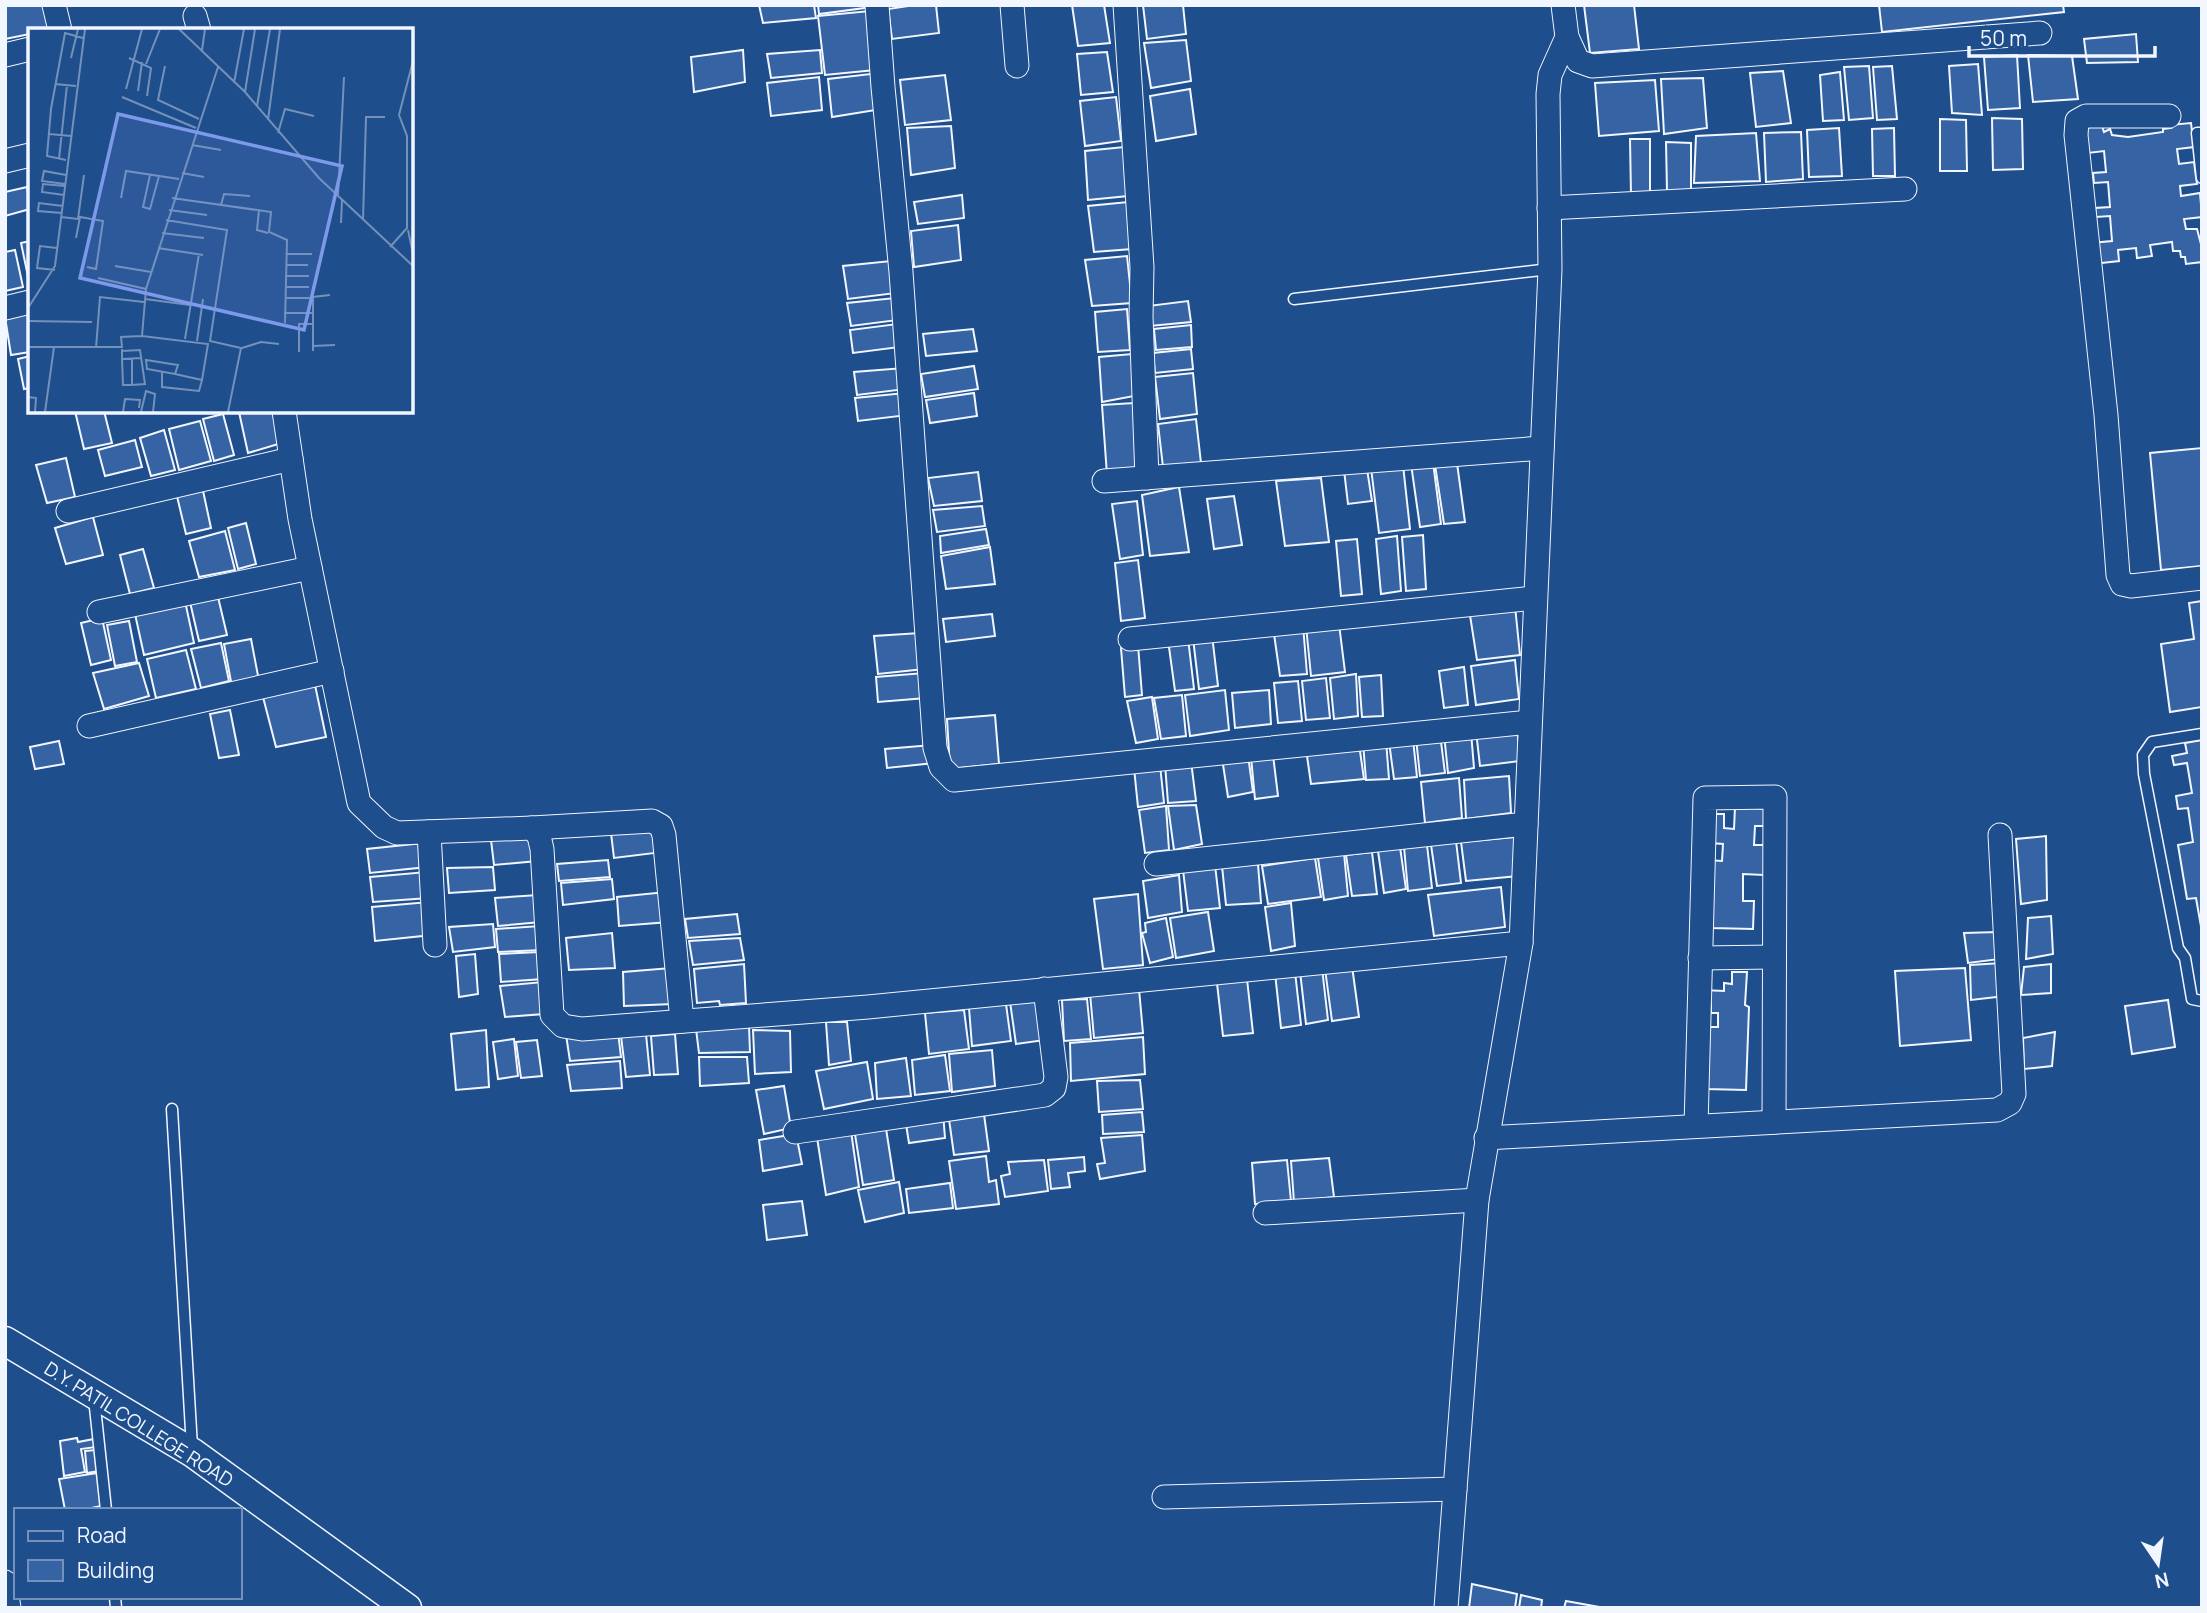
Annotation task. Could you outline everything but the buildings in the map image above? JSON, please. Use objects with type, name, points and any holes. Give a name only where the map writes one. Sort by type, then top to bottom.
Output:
[{"type":"street","points":[[54,5],[60,28]]},
{"type":"street","points":[[877,5],[901,272],[935,748],[941,767],[954,780],[1530,722]]},
{"type":"street","points":[[1012,5],[1017,65]]},
{"type":"street","points":[[1125,5],[1142,267],[1141,316],[1147,478]]},
{"type":"street","points":[[1563,5],[1567,37],[1578,61],[1592,66],[2040,33]]},
{"type":"street","points":[[1446,1608],[1476,1200],[1521,943],[1550,269],[1548,94],[1550,75],[1567,37]]},
{"type":"street","points":[[5,55],[28,49]]},
{"type":"street","points":[[2169,116],[2086,116],[2077,121],[2076,135],[2106,415],[2118,575],[2122,584],[2131,586],[2202,578]]},
{"type":"street","points":[[5,161],[28,155]]},
{"type":"street","points":[[1549,208],[1905,189]]},
{"type":"street","points":[[5,309],[28,303]]},
{"type":"street","points":[[284,413],[310,568],[359,803],[384,827],[397,833],[652,821],[660,826],[664,835],[682,1021]]},
{"type":"street","points":[[1104,481],[1542,448]]},
{"type":"street","points":[[68,511],[291,459]]},
{"type":"street","points":[[99,612],[310,568]]},
{"type":"street","points":[[1130,639],[1535,598]]},
{"type":"street","points":[[89,726],[332,671]]},
{"type":"street","points":[[1696,1126],[1705,798],[1775,797],[1774,1122]]},
{"type":"street","points":[[1156,864],[1526,824]]},
{"type":"street","points":[[532,828],[540,836],[542,849],[552,1015],[563,1026],[582,1029],[868,1007],[1521,943]]},
{"type":"street","points":[[429,832],[435,945]]},
{"type":"street","points":[[1486,1138],[1997,1110],[2010,1103],[2014,1094],[2000,835]]},
{"type":"street","points":[[1700,958],[1774,957]]},
{"type":"street","points":[[795,1132],[1045,1095],[1054,1088],[1056,1077],[1045,989]]},
{"type":"street","points":[[1265,1213],[1476,1200]]},
{"type":"street","name":"D.Y. PATIL COLLEGE ROAD","points":[[5,1341],[193,1453],[407,1608]]},
{"type":"street","points":[[1164,1497],[1455,1489]]},
{"type":"street","points":[[5,1582],[9,1608]]},
{"type":"lane","points":[[2202,133],[2197,134],[2202,178]]},
{"type":"lane","points":[[1294,299],[1550,269]]},
{"type":"lane","points":[[2202,734],[2152,742],[2143,755],[2144,774],[2178,948],[2185,958],[2192,999],[2202,1001]]},
{"type":"lane","points":[[172,1109],[193,1453]]},
{"type":"lane","points":[[94,1394],[106,1508]]}]
